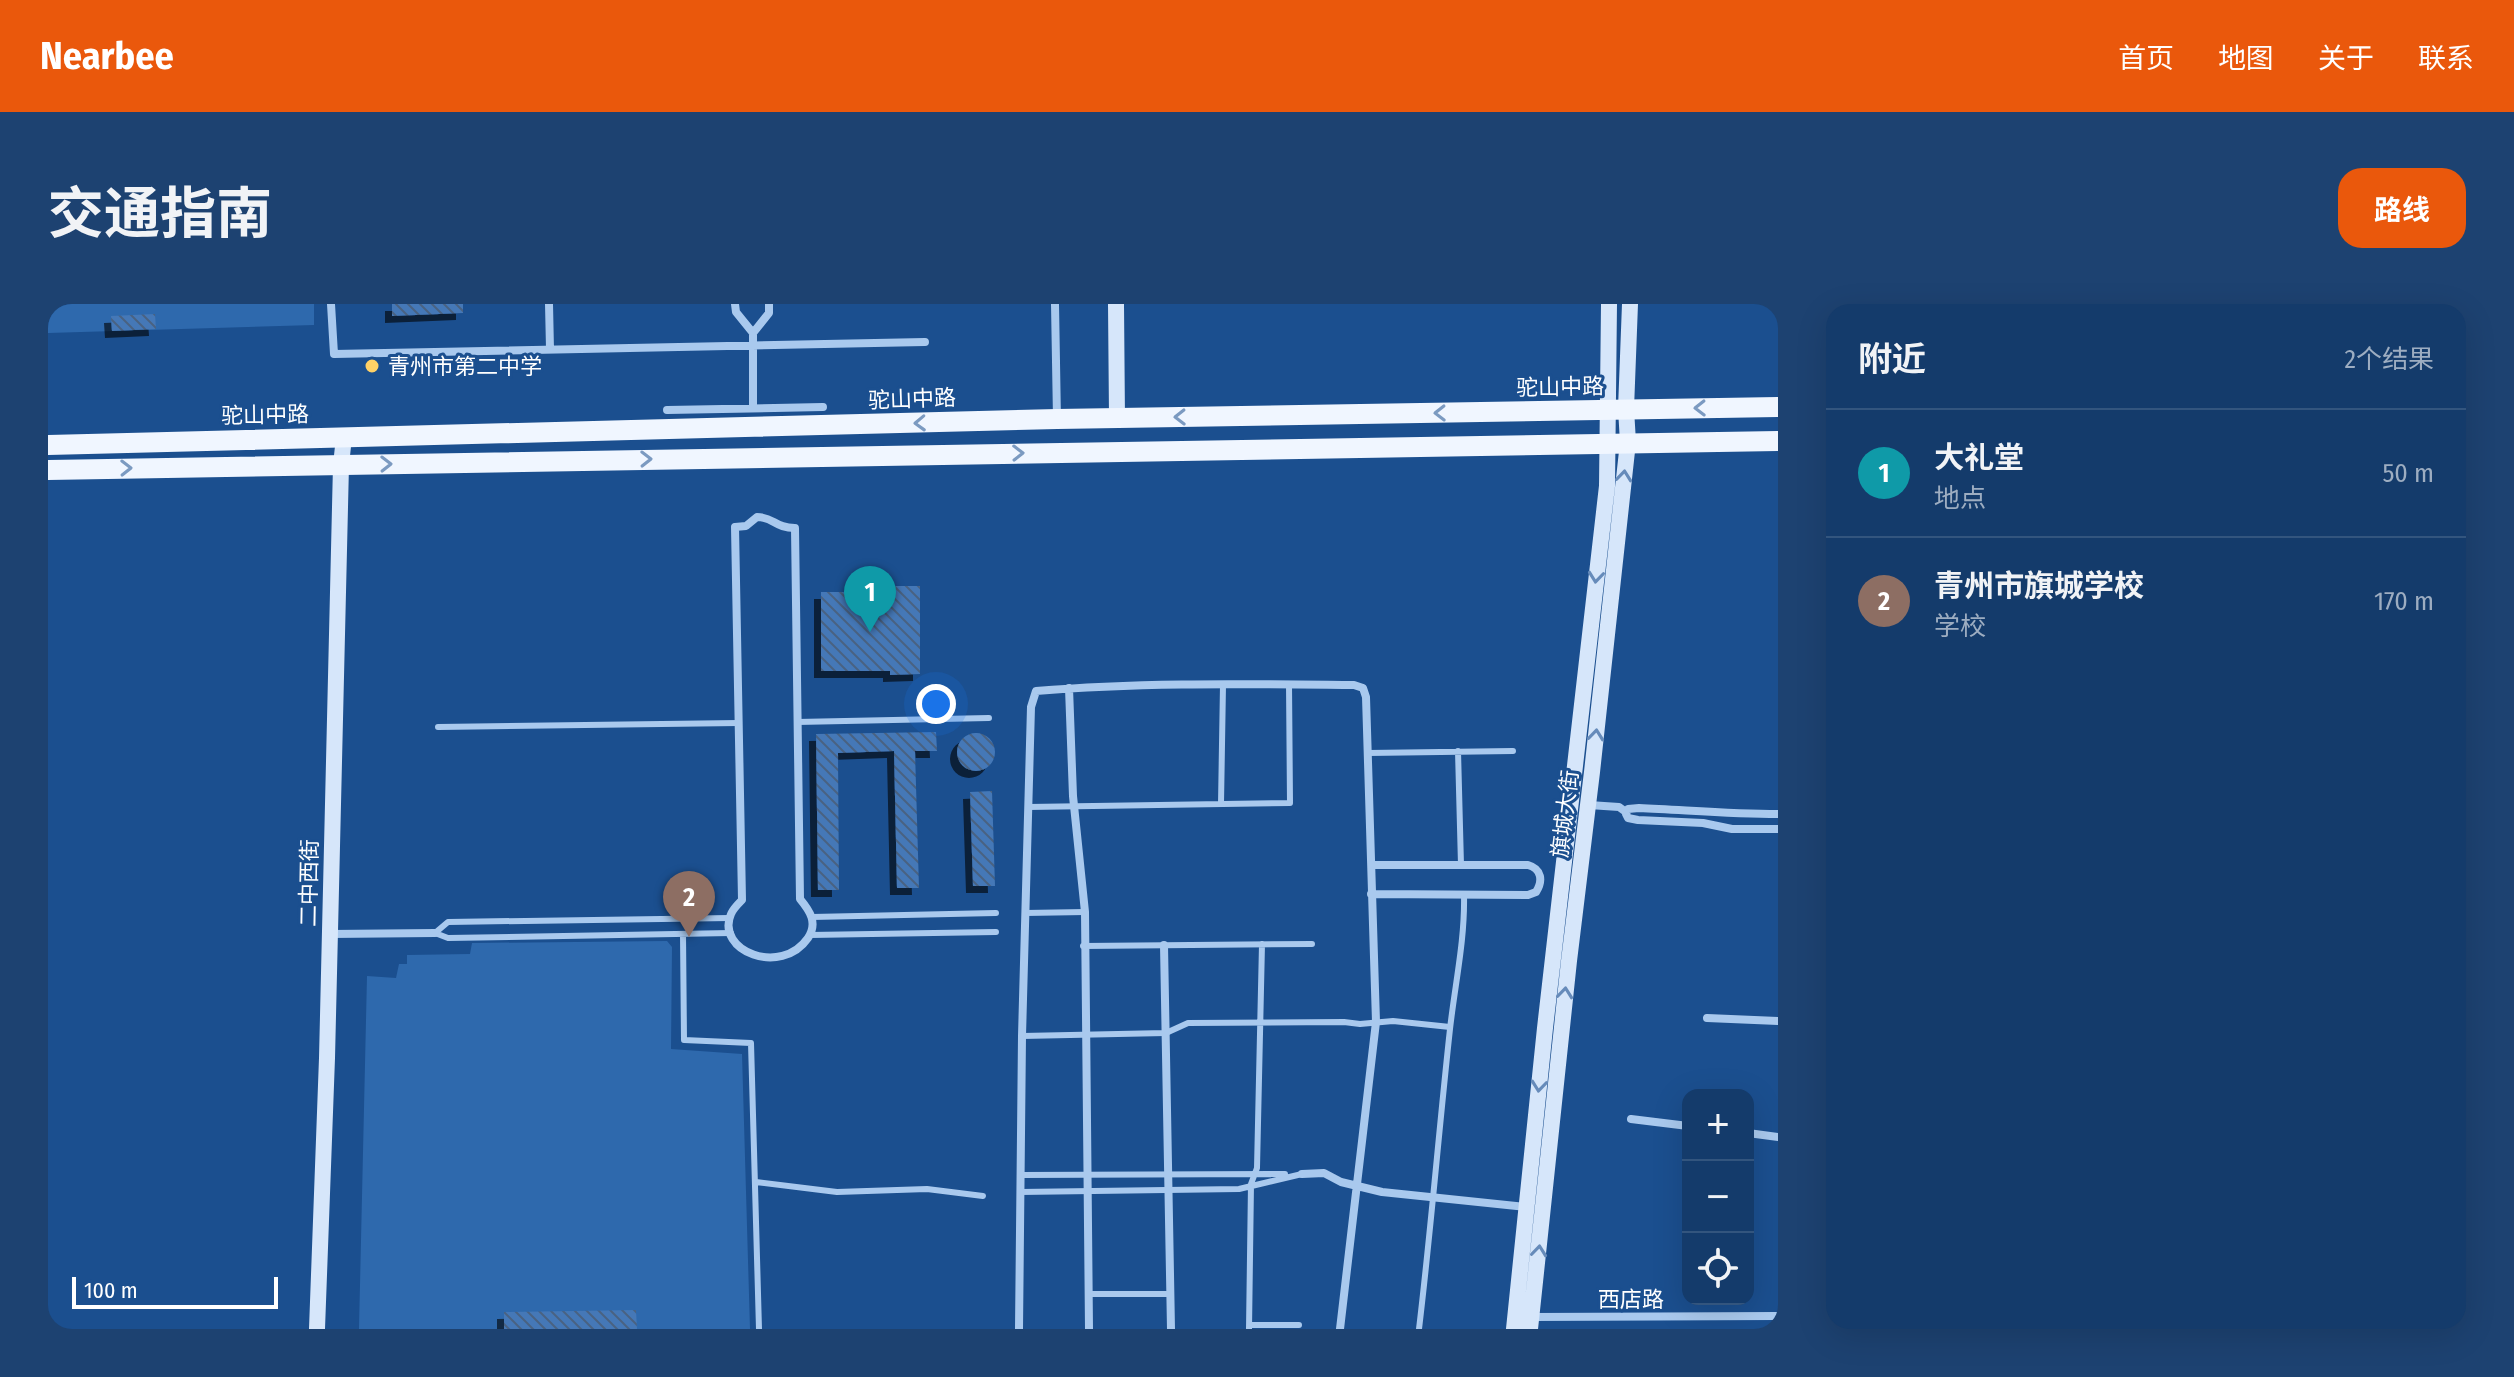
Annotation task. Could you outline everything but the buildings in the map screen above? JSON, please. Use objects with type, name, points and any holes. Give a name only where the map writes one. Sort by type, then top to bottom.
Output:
[{"type":"main road","points":[[1116,304],[1117,418]]},
{"type":"main road","name":"旗城大街","points":[[1531,1323],[1588,805],[1618,442],[1609,304]]},
{"type":"main road","name":"旗城大街","points":[[1617,409],[1630,304]]},
{"type":"main road","name":"驼山中路","points":[[48,445],[1057,419],[1778,407]]},
{"type":"main road","name":"二中西街","points":[[317,1329],[344,437]]},
{"type":"main road","points":[[48,470],[1778,441]]},
{"type":"main road","name":"旗城大街","points":[[1514,1329],[1607,486],[1618,442]]},
{"type":"street","points":[[331,304],[334,354],[925,342]]},
{"type":"street","points":[[549,304],[550,349]]},
{"type":"street","points":[[735,304],[736,312],[753,333]]},
{"type":"street","points":[[753,408],[753,333],[769,313],[769,304]]},
{"type":"street","points":[[1055,304],[1057,419]]},
{"type":"street","points":[[667,410],[823,407]]},
{"type":"street","points":[[757,517],[766,517],[783,528],[795,528],[800,899],[812,917],[810,935],[791,955],[765,959],[742,949],[728,924],[731,912],[742,900],[739,723],[735,527],[746,526],[757,517]]},
{"type":"street","points":[[1019,1329],[1025,913],[1031,707],[1036,691],[1289,684],[1354,685],[1363,688],[1368,753],[1376,1022],[1340,1329]]},
{"type":"street","points":[[1069,688],[1075,806],[1085,912],[1089,1329]]},
{"type":"street","points":[[1588,805],[1619,807],[1628,818],[1638,820],[1703,823],[1732,829],[1778,829]]},
{"type":"street","points":[[1626,812],[1639,808],[1778,814]]},
{"type":"street","points":[[1371,894],[1528,895],[1536,892],[1541,880],[1535,867],[1528,865],[1372,865]]},
{"type":"street","points":[[1541,880],[1562,881]]},
{"type":"street","points":[[330,934],[435,933]]},
{"type":"street","points":[[1164,945],[1171,1329]]},
{"type":"street","points":[[1707,1018],[1778,1021]]},
{"type":"street","points":[[1631,1119],[1682,1125]]},
{"type":"street","points":[[1754,1134],[1778,1137]]},
{"type":"street","points":[[1302,1174],[1324,1173],[1357,1186],[1434,1198],[1527,1207]]},
{"type":"street","name":"西店路","points":[[1531,1323],[1778,1316]]},
{"type":"lane","points":[[1028,807],[1290,803],[1289,684]]},
{"type":"lane","points":[[1221,804],[1223,685]]},
{"type":"lane","points":[[797,722],[989,718]]},
{"type":"lane","points":[[438,727],[739,723]]},
{"type":"lane","points":[[1458,751],[1461,865]]},
{"type":"lane","points":[[1368,753],[1513,751]]},
{"type":"lane","points":[[1419,1329],[1450,1027],[1465,926],[1464,895]]},
{"type":"lane","points":[[1025,913],[1085,912]]},
{"type":"lane","points":[[812,917],[996,913]]},
{"type":"lane","points":[[929,915],[929,933]]},
{"type":"lane","points":[[730,918],[448,922],[435,933],[448,938],[731,933]]},
{"type":"lane","points":[[810,935],[996,932]]},
{"type":"lane","points":[[683,934],[684,1040],[751,1043],[759,1329]]},
{"type":"lane","points":[[1262,944],[1257,1168],[1251,1184],[1249,1327],[1299,1325]]},
{"type":"lane","points":[[1083,946],[1312,944]]},
{"type":"lane","points":[[1022,1036],[1166,1033],[1188,1023],[1393,1021],[1450,1027]]},
{"type":"lane","points":[[1021,1175],[1302,1174]]},
{"type":"lane","points":[[1020,1192],[1239,1189],[1302,1174]]},
{"type":"lane","points":[[756,1182],[837,1192],[927,1189],[983,1196]]},
{"type":"lane","points":[[1089,1294],[1169,1294]]},
{"type":"shaded area","points":[[48,304],[314,304],[314,325],[48,333]]},
{"type":"shaded area","points":[[667,941],[672,947],[671,1049],[742,1054],[750,1329],[359,1329],[367,976],[396,978],[399,964],[407,964],[407,955],[470,954],[472,943]]},
{"type":"place","name":"青州市第二中学","points":[[372,366]]},
{"type":"place","name":"大礼堂","points":[[870,632]]},
{"type":"place","name":"青州市旗城学校","points":[[689,937]]}]
